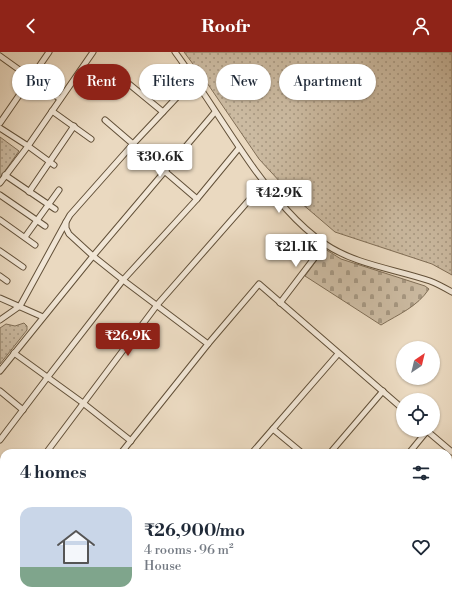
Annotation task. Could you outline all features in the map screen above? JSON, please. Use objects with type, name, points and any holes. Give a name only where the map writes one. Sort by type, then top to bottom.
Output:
[{"type":"street","points":[[41,64],[49,52]]},
{"type":"street","points":[[174,52],[183,64]]},
{"type":"street","points":[[65,92],[92,53]]},
{"type":"street","points":[[0,56],[12,65]]},
{"type":"street","points":[[131,86],[163,112]]},
{"type":"street","points":[[0,123],[16,100]]},
{"type":"street","points":[[0,182],[28,146],[59,100]]},
{"type":"street","points":[[0,320],[20,306],[68,218],[174,100]]},
{"type":"street","points":[[208,100],[238,148],[278,201],[296,220],[325,244],[360,261],[432,282],[452,292]]},
{"type":"street","points":[[52,111],[91,139]]},
{"type":"street","points":[[0,371],[93,256],[166,172],[215,112]]},
{"type":"street","points":[[105,120],[197,199]]},
{"type":"street","points":[[29,192],[74,126]]},
{"type":"street","points":[[0,128],[54,165]]},
{"type":"street","points":[[0,440],[46,378],[124,280],[197,199],[238,148]]},
{"type":"street","points":[[5,175],[54,210]]},
{"type":"street","points":[[49,449],[156,305],[264,183]]},
{"type":"street","points":[[25,237],[59,190]]},
{"type":"street","points":[[0,195],[45,226]]},
{"type":"street","points":[[68,218],[66,228],[69,234],[93,256],[208,344]]},
{"type":"street","points":[[0,220],[35,244]]},
{"type":"street","points":[[280,303],[325,244]]},
{"type":"street","points":[[0,251],[23,267]]},
{"type":"street","points":[[0,276],[7,281]]},
{"type":"street","points":[[125,449],[208,344],[258,284],[396,403]]},
{"type":"street","points":[[0,298],[43,317]]},
{"type":"street","points":[[14,353],[46,378],[83,403],[131,441]]},
{"type":"street","points":[[256,449],[338,354]]},
{"type":"street","points":[[0,391],[23,410]]},
{"type":"street","points":[[333,449],[383,391]]},
{"type":"street","points":[[273,429],[297,449]]},
{"type":"street","points":[[412,449],[422,437]]},
{"type":"street","points":[[435,437],[449,449]]},
{"type":"green space","points":[[184,52],[452,52],[452,275],[432,264],[335,232],[294,197],[259,159],[219,100],[271,100],[271,64],[216,64],[216,96],[208,84],[208,64],[193,64]]},
{"type":"green space","points":[[0,137],[19,151],[0,178]]},
{"type":"green space","points":[[325,249],[341,259],[425,286],[429,289],[419,301],[401,314],[381,325],[305,276]]},
{"type":"green space","points":[[24,323],[27,326],[27,330],[0,364],[0,328],[6,324],[15,326]]}]
